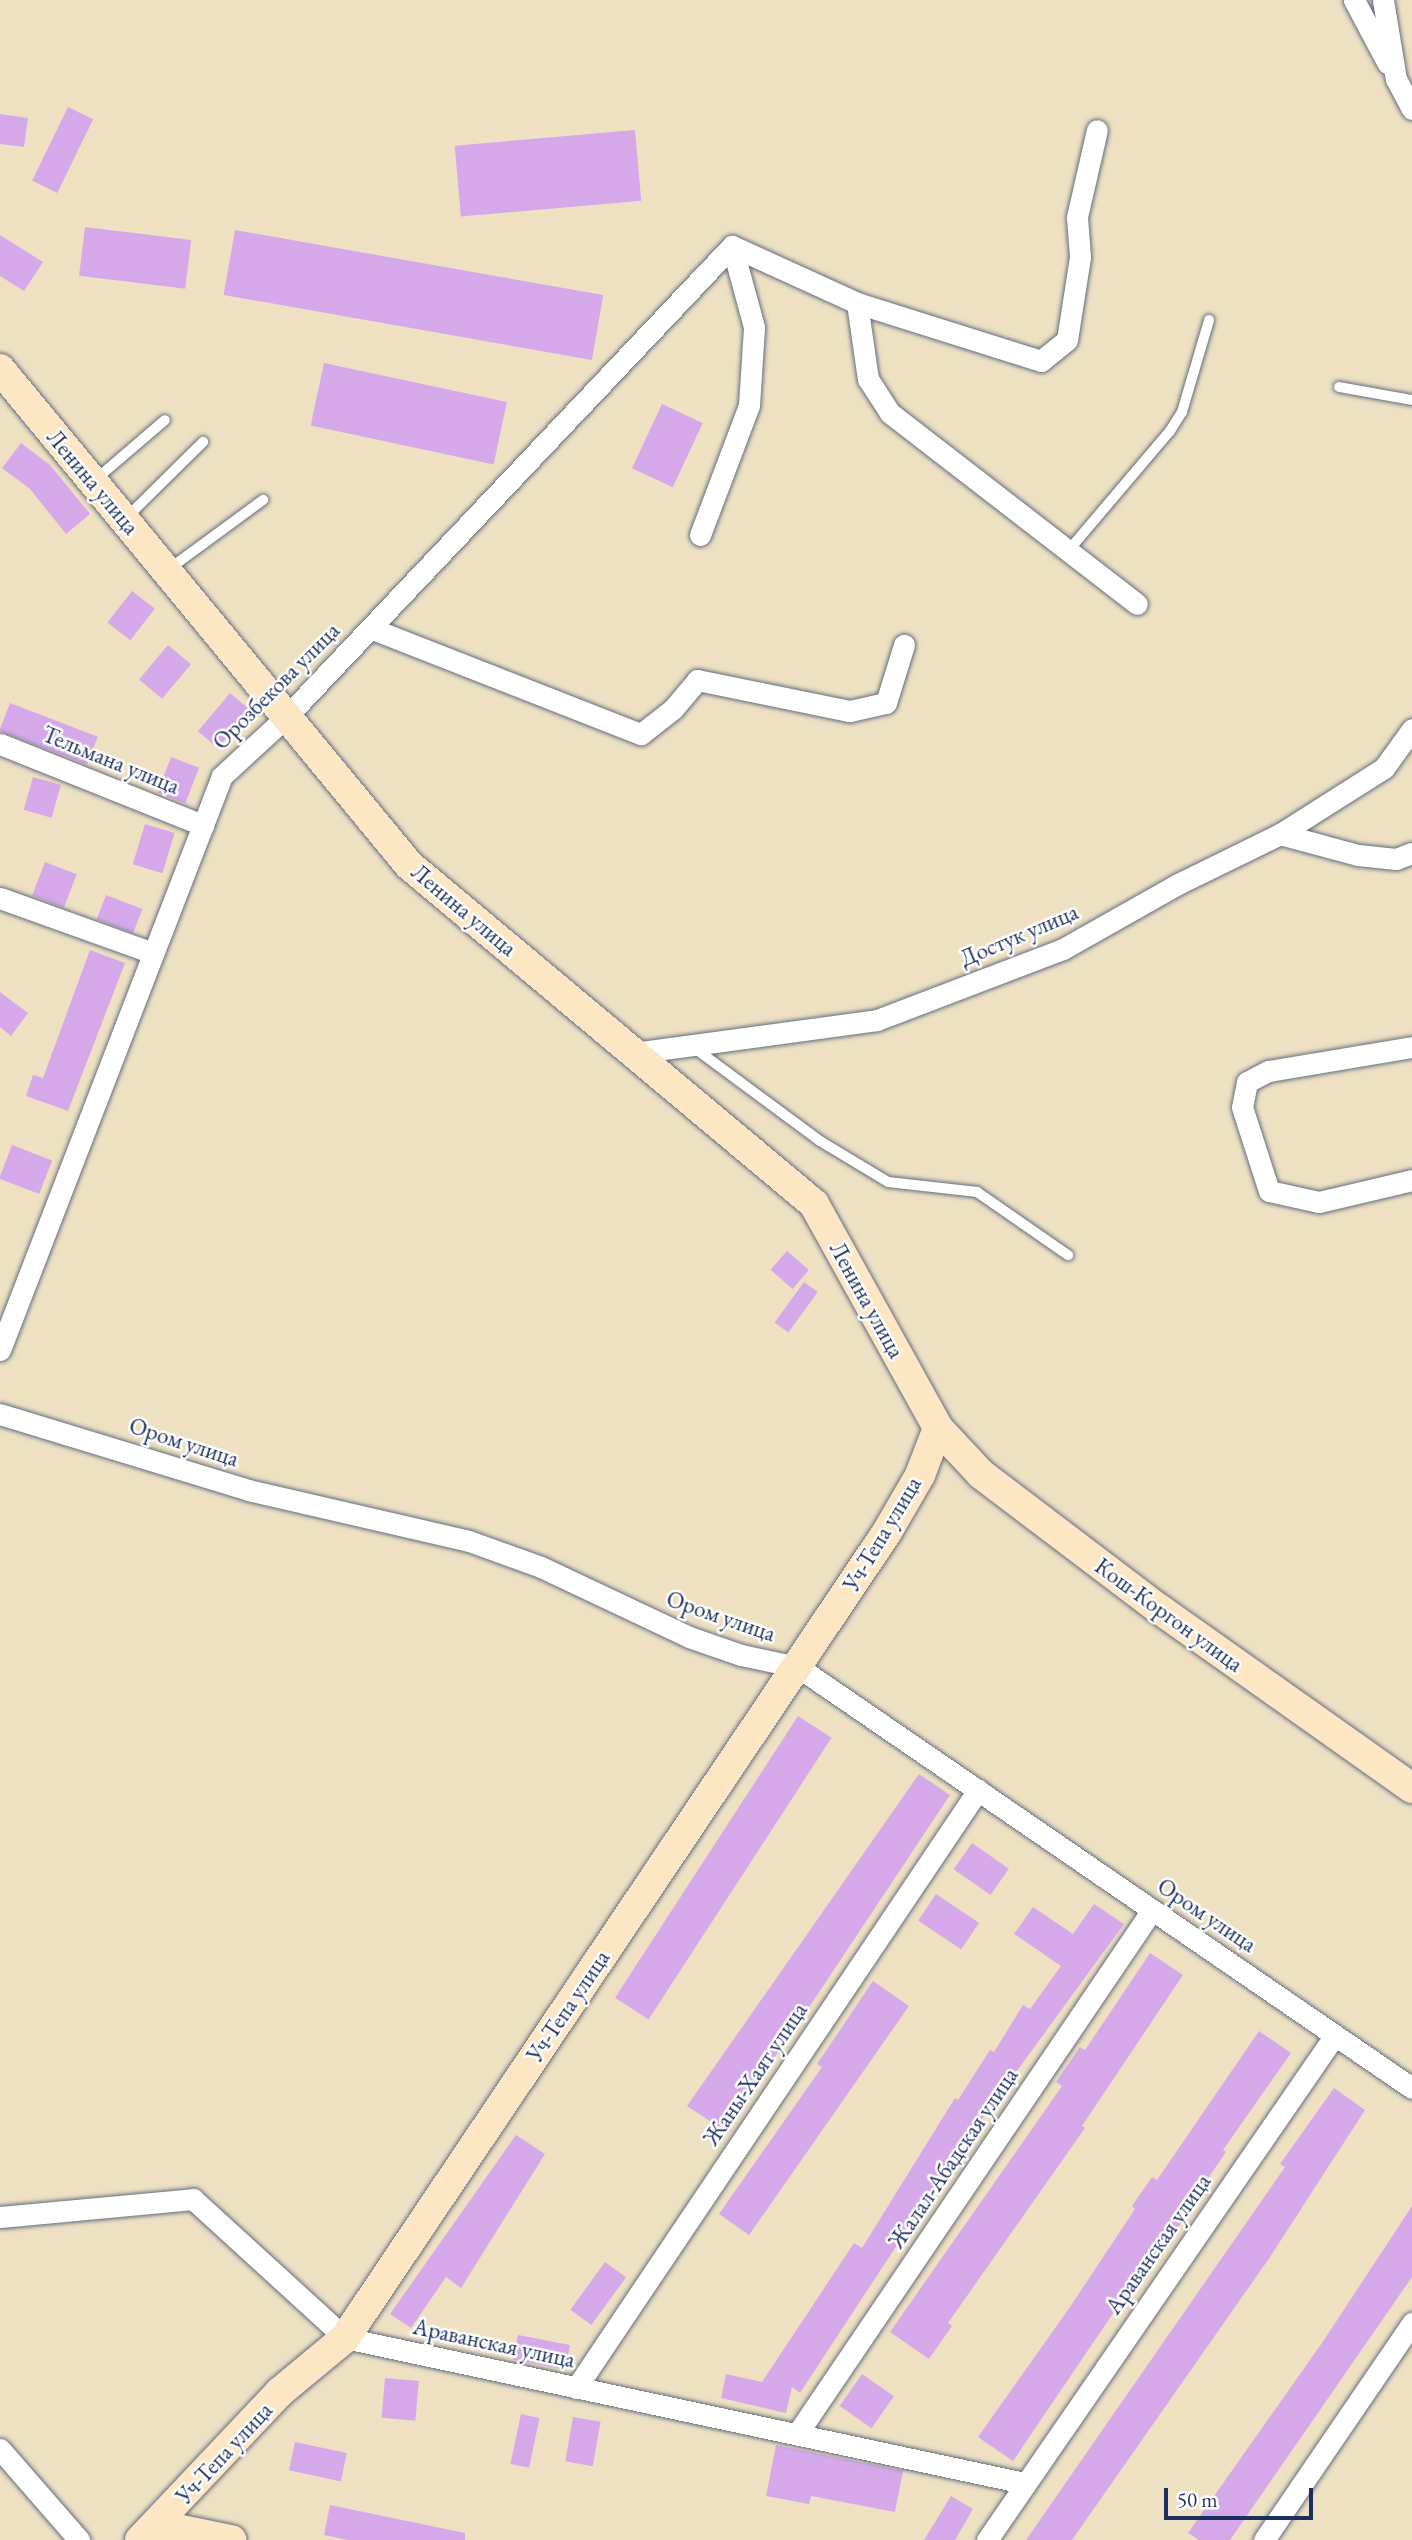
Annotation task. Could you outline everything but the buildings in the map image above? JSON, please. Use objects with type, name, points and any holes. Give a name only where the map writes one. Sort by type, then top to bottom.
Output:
[{"type":"street","points":[[1354,0],[1412,109]]},
{"type":"street","points":[[1383,0],[1396,79]]},
{"type":"street","points":[[732,246],[857,303],[1041,361],[1067,340],[1080,257],[1077,217],[1097,130]]},
{"type":"street","points":[[701,535],[749,405],[754,327],[732,246]]},
{"type":"street","name":"Орозбекова улица","points":[[0,1350],[222,776],[287,716],[732,246]]},
{"type":"street","points":[[857,303],[868,379],[890,413],[1138,604]]},
{"type":"street","name":"Ленина улица","points":[[0,369],[409,865],[814,1204],[938,1428]]},
{"type":"street","points":[[370,628],[640,734],[673,709],[697,680],[850,711],[886,703],[904,645]]},
{"type":"street","name":"Достук улица","points":[[634,1053],[877,1020],[1063,949],[1178,884],[1280,834],[1384,768],[1412,729]]},
{"type":"street","name":"Тельмана улица","points":[[0,744],[203,825]]},
{"type":"street","points":[[1280,834],[1357,855],[1396,859],[1412,853]]},
{"type":"street","points":[[3,905],[153,953]]},
{"type":"street","points":[[1412,1047],[1268,1071],[1247,1082],[1242,1107],[1269,1191],[1319,1202],[1412,1180]]},
{"type":"street","name":"Ором улица","points":[[0,1414],[248,1490],[469,1541],[541,1567],[690,1637],[741,1655],[798,1667],[1412,2088]]},
{"type":"street","name":"Уч-Тепа улица","points":[[149,2532],[280,2392],[345,2338],[887,1532],[919,1475],[938,1428]]},
{"type":"street","name":"Кош-Коргон улица","points":[[938,1428],[981,1474],[1138,1594],[1412,1788]]},
{"type":"street","name":"Жаны-Хаят улица","points":[[576,2388],[978,1790]]},
{"type":"street","name":"Жалал-Абадская улица","points":[[797,2434],[1152,1910]]},
{"type":"street","name":"Араванская улица","points":[[987,2540],[1335,2035]]},
{"type":"street","points":[[0,2217],[193,2199],[345,2338]]},
{"type":"street","points":[[1264,2540],[1412,2323]]},
{"type":"street","name":"Араванская улица","points":[[345,2338],[1024,2483]]},
{"type":"street","points":[[0,2449],[79,2540]]},
{"type":"street","points":[[149,2532],[231,2540]]},
{"type":"lane","points":[[1069,550],[1170,431],[1182,412],[1209,320]]},
{"type":"lane","points":[[1339,387],[1412,400]]},
{"type":"lane","points":[[93,482],[165,420]]},
{"type":"lane","points":[[125,519],[204,442]]},
{"type":"lane","points":[[167,570],[263,500]]},
{"type":"lane","points":[[691,1045],[820,1141],[888,1182],[977,1192],[1068,1255]]}]
